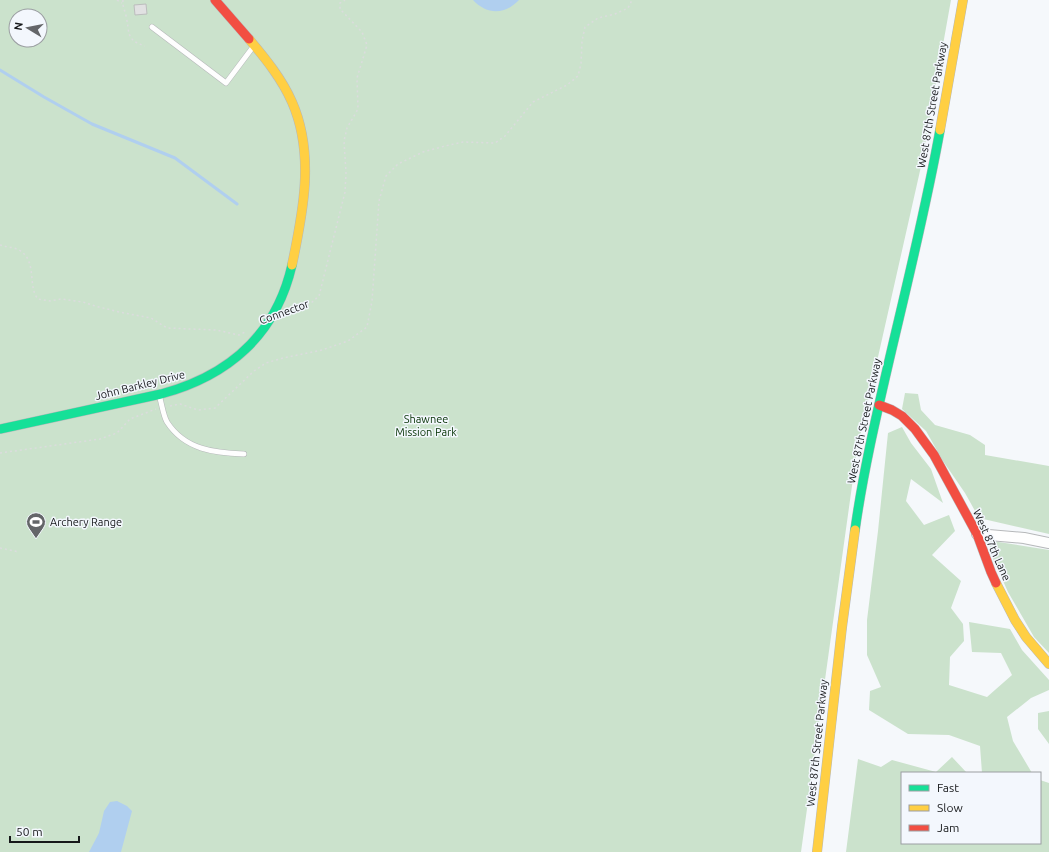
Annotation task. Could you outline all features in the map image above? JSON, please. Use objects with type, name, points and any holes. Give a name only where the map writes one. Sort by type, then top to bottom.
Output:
[{"type":"street","name":"John Barkley Drive","points":[[0,429],[181,389],[202,380],[222,368],[242,353],[261,333],[278,307],[286,286],[294,256],[303,205],[305,172],[304,150],[300,125],[283,84],[254,45],[215,0]]},
{"type":"street","name":"West 87th Street Parkway","points":[[817,852],[842,627],[859,503],[879,405],[929,190],[963,0]]},
{"type":"street","name":"West 87th Lane","points":[[879,405],[902,416],[926,443],[934,455],[977,534],[990,572],[1015,620],[1027,638],[1049,664]]},
{"type":"street","points":[[977,534],[1024,538],[1049,543]]},
{"type":"lane","points":[[152,27],[226,83],[254,45]]},
{"type":"lane","points":[[159,394],[167,421],[186,442],[217,453],[244,454]]},
{"type":"path","points":[[117,0],[122,3]]},
{"type":"path","points":[[123,0],[122,3],[127,17],[128,32],[134,41],[145,46]]},
{"type":"path","name":"Connector","points":[[271,317],[286,314],[298,309],[310,303],[319,296],[345,192],[346,173],[344,141],[348,128],[358,109],[357,78],[367,49],[362,32],[340,9],[340,4],[345,0]]},
{"type":"path","points":[[0,453],[100,439],[117,433],[130,419],[180,404],[198,410],[215,408],[254,371],[266,363],[322,350],[348,341],[367,327],[372,301],[379,201],[386,176],[398,164],[423,152],[463,142],[495,143],[505,136],[533,102],[567,85],[578,76],[581,64],[582,40],[585,27],[598,18],[615,14],[628,8],[632,0]]},
{"type":"path","name":"Connector","points":[[0,245],[17,249],[24,255],[30,266],[35,294],[38,299],[50,301],[61,299],[83,302],[119,312],[147,317],[164,327],[216,330],[239,335],[244,333],[249,328]]},
{"type":"path","points":[[0,548],[19,552]]},
{"type":"green space","name":"Shawnee Mission Park","points":[[0,0],[951,0],[922,162],[857,450],[801,852],[0,852]]},
{"type":"green space","points":[[905,393],[918,394],[921,410],[935,425],[970,435],[985,445],[985,455],[1049,466],[1049,534],[979,518],[926,431],[902,409]]},
{"type":"green space","points":[[902,427],[911,443],[931,469],[943,503],[911,479],[906,501],[924,525],[949,515],[955,531],[932,555],[961,581],[951,608],[963,624],[964,641],[950,657],[949,685],[987,697],[1012,675],[1001,653],[972,652],[969,622],[1010,629],[1022,650],[1049,680],[1049,690],[1031,698],[1007,717],[1013,741],[1031,772],[982,772],[980,746],[949,735],[908,734],[869,710],[870,691],[881,687],[867,655],[867,620],[888,433]]},
{"type":"green space","points":[[992,541],[1049,550],[1049,653],[1034,637],[1008,592],[989,550]]},
{"type":"green space","points":[[1049,711],[1049,744],[1038,729],[1038,713]]},
{"type":"green space","points":[[952,757],[966,772],[936,772]]},
{"type":"green space","points":[[858,759],[881,767],[892,760],[936,772],[901,772],[901,844],[1041,844],[1041,780],[1049,783],[1049,852],[846,852]]},
{"type":"water","points":[[473,0],[519,0],[514,5],[502,11],[490,11],[478,5]]},
{"type":"water","points":[[117,801],[127,806],[132,811],[121,852],[89,852],[99,833],[104,811],[110,802]]},
{"type":"building","points":[[146,4],[147,14],[135,15],[134,5]]},
{"type":"waterway","points":[[0,70],[92,124],[175,158],[237,204]]},
{"type":"traffic: fast","points":[[855,530],[870,445],[935,159],[940,130]]},
{"type":"traffic: fast","points":[[0,429],[161,394],[185,386],[207,376],[228,364],[246,349],[261,332],[274,312],[285,290],[292,265]]},
{"type":"traffic: slow","points":[[940,130],[963,0]]},
{"type":"traffic: slow","points":[[249,39],[273,69],[288,93],[299,122],[303,142],[305,184],[300,225],[292,265]]},
{"type":"traffic: slow","points":[[817,852],[842,627],[855,530]]},
{"type":"traffic: slow","points":[[996,583],[1015,620],[1026,637],[1049,664]]},
{"type":"traffic: jam","points":[[215,0],[249,39]]},
{"type":"traffic: jam","points":[[879,405],[902,416],[915,429],[934,455],[977,534],[996,583]]},
{"type":"place","name":"Archery Range","points":[[36,539]]}]
